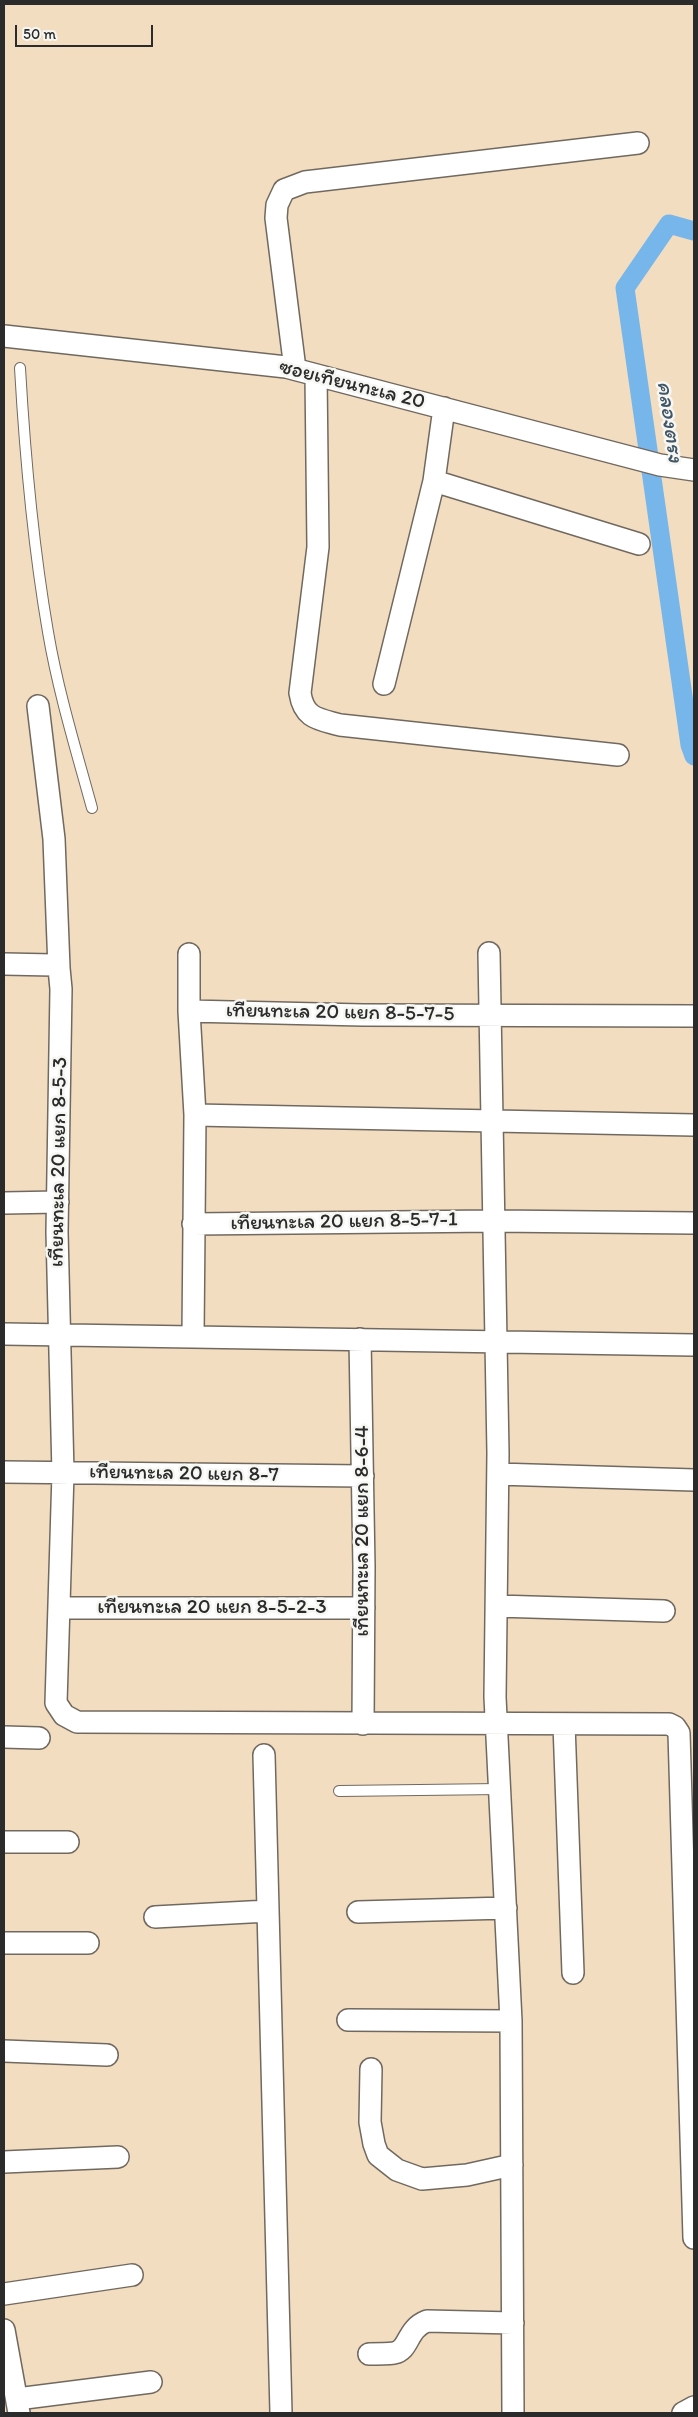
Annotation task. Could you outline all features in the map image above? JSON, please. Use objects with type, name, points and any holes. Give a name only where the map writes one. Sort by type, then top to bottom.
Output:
[{"type":"street","points":[[295,369],[276,218],[276,205],[284,190],[305,182],[638,143]]},
{"type":"street","name":"ซอยเทียนทะเล 20","points":[[13,340],[295,369],[636,459],[694,470]]},
{"type":"street","points":[[316,375],[318,547],[300,693],[302,706],[307,714],[340,726],[618,754]]},
{"type":"street","points":[[384,684],[434,481],[444,408]]},
{"type":"street","points":[[434,481],[638,544]]},
{"type":"street","name":"เทียนทะเล 20 แยก 8-5-3","points":[[38,706],[54,839],[61,989],[58,1202],[63,1473],[56,1703],[64,1715],[77,1722],[363,1724]]},
{"type":"street","points":[[189,954],[189,1011],[194,1115],[194,1336]]},
{"type":"street","points":[[490,954],[498,1474],[496,1697],[511,2020],[513,2413]]},
{"type":"street","points":[[4,964],[43,964],[59,968]]},
{"type":"street","name":"เทียนทะเล 20 แยก 8-5-7-5","points":[[189,1011],[694,1016]]},
{"type":"street","points":[[194,1115],[694,1125]]},
{"type":"street","points":[[4,1203],[58,1202]]},
{"type":"street","name":"เทียนทะเล 20 แยก 8-5-7-1","points":[[193,1224],[494,1221],[694,1223]]},
{"type":"street","points":[[4,1334],[694,1345]]},
{"type":"street","name":"เทียนทะเล 20 แยก 8-6-4","points":[[360,1339],[363,1476],[363,1724]]},
{"type":"street","name":"เทียนทะเล 20 แยก 8-7","points":[[4,1472],[363,1476]]},
{"type":"street","points":[[498,1474],[694,1480]]},
{"type":"street","points":[[497,1606],[664,1611]]},
{"type":"street","name":"เทียนทะเล 20 แยก 8-5-2-3","points":[[60,1608],[364,1608]]},
{"type":"street","points":[[363,1724],[669,1724],[675,1727],[679,1734],[690,1994],[694,2238]]},
{"type":"street","points":[[564,1724],[574,1973]]},
{"type":"street","points":[[4,1737],[39,1738]]},
{"type":"street","points":[[264,1755],[281,2413]]},
{"type":"street","points":[[4,1842],[68,1842]]},
{"type":"street","points":[[358,1912],[506,1908]]},
{"type":"street","points":[[155,1917],[268,1911]]},
{"type":"street","points":[[4,1943],[88,1943]]},
{"type":"street","points":[[348,2020],[511,2020]]},
{"type":"street","points":[[4,2051],[107,2055]]},
{"type":"street","points":[[371,2069],[370,2122],[374,2144],[378,2155],[398,2170],[422,2179],[467,2175],[512,2165]]},
{"type":"street","points":[[4,2162],[118,2156]]},
{"type":"street","points":[[4,2294],[132,2275]]},
{"type":"street","points":[[369,2354],[395,2353],[402,2350],[406,2346],[409,2334],[418,2325],[426,2322],[513,2323]]},
{"type":"street","points":[[4,2330],[18,2406],[151,2382]]},
{"type":"street","points":[[683,2413],[694,2408]]},
{"type":"lane","points":[[20,368],[25,461],[48,633],[74,744],[92,808]]},
{"type":"lane","points":[[339,1791],[500,1788]]},
{"type":"waterway","name":"คลองตรง","points":[[694,231],[669,224],[625,288],[690,745],[694,756]]}]
